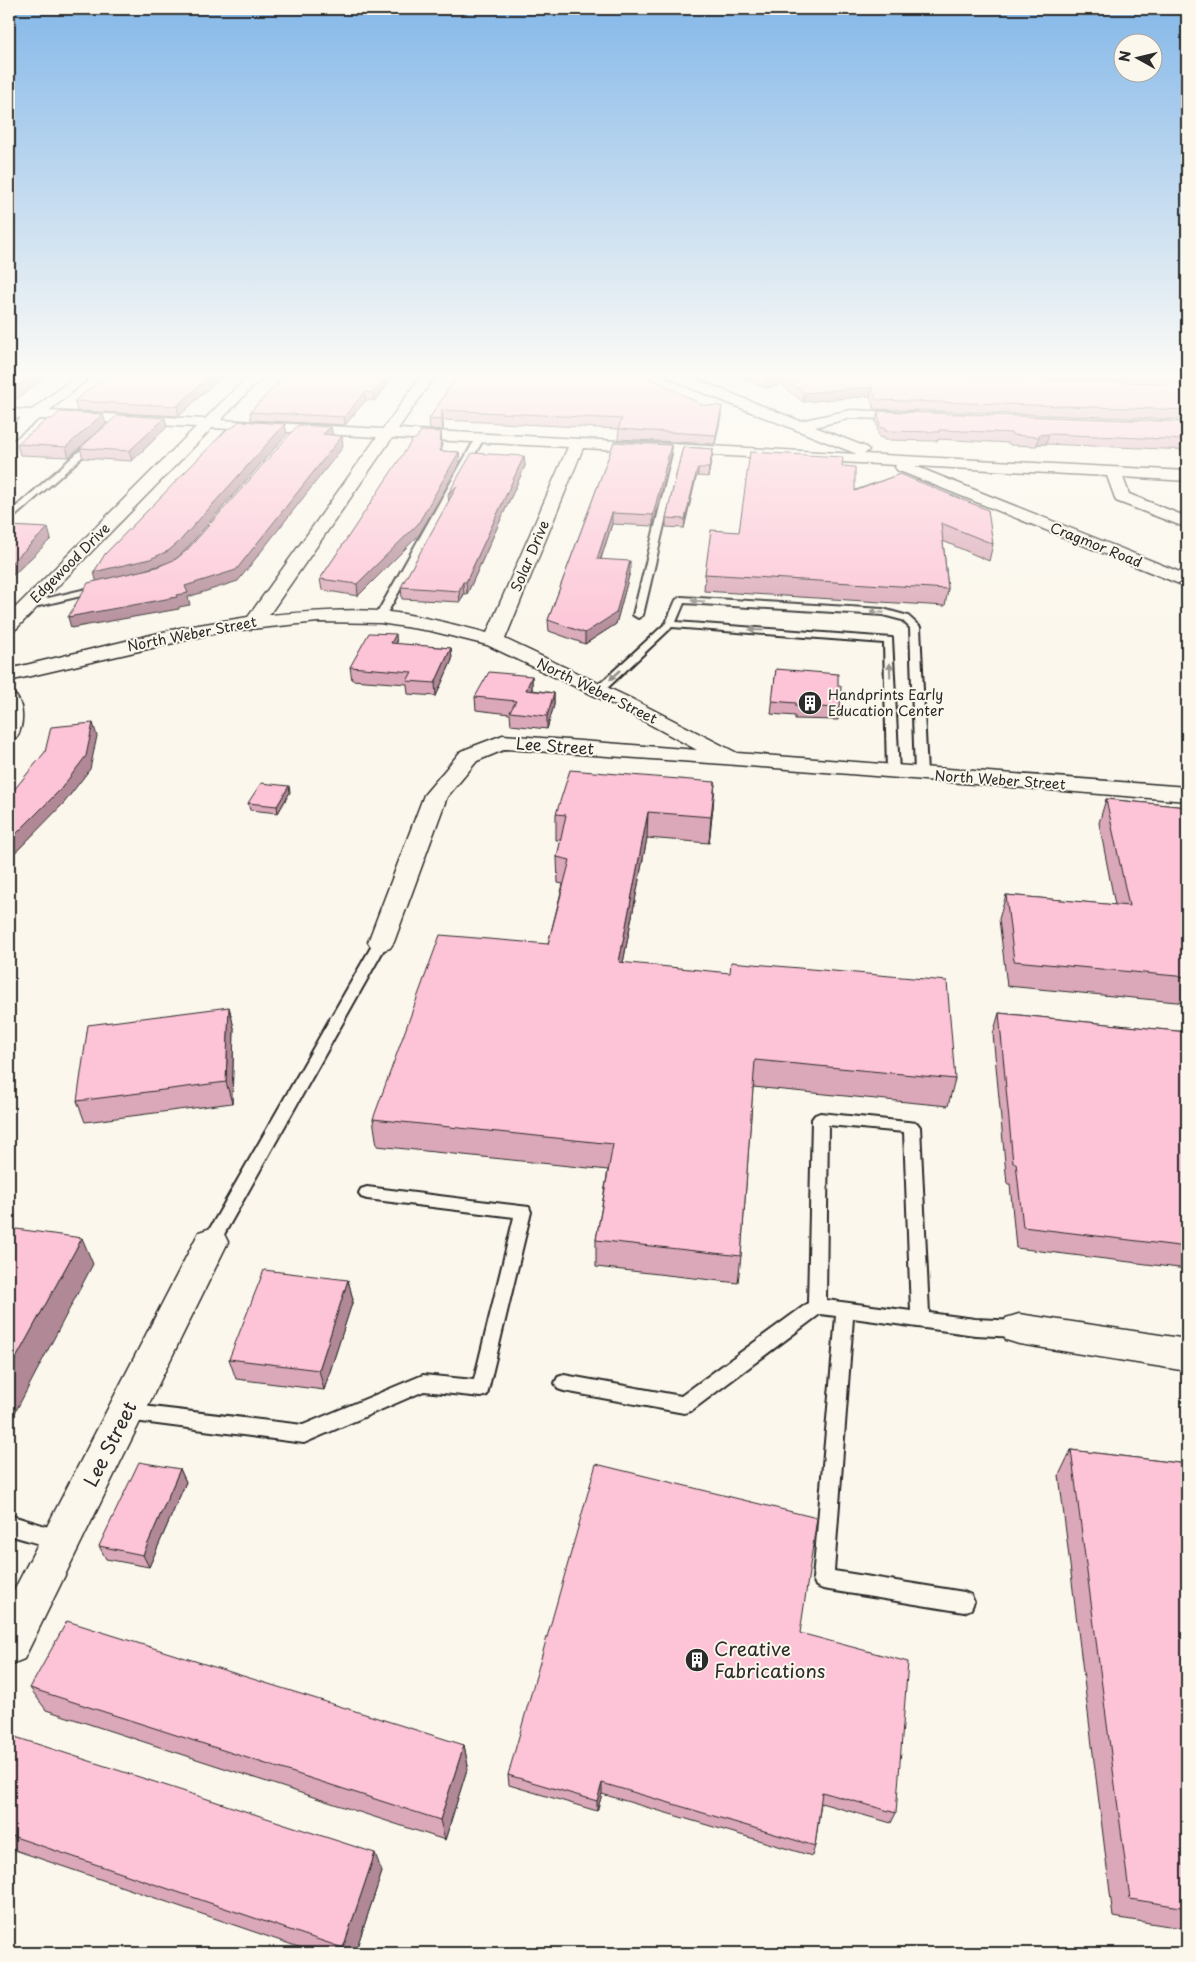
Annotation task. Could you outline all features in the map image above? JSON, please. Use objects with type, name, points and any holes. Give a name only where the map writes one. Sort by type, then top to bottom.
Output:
[{"type":"street","name":"Edgewood Drive","points":[[9,625],[167,465]]},
{"type":"street","points":[[255,621],[366,465]]},
{"type":"street","name":"Solar Drive","points":[[494,641],[569,465]]},
{"type":"street","name":"Cragmor Road","points":[[898,465],[1187,581]]},
{"type":"street","points":[[982,465],[1187,476]]},
{"type":"street","points":[[1113,472],[1122,498],[1187,523]]},
{"type":"street","points":[[1163,572],[1182,563]]},
{"type":"street","name":"North Weber Street","points":[[9,676],[180,634],[255,621],[318,616],[380,617],[432,625],[494,641],[598,690],[732,759],[1187,794]]},
{"type":"street","points":[[9,700],[12,719],[9,732]]},
{"type":"street","name":"Lee Street","points":[[381,942],[436,796],[469,756],[503,742],[732,759]]},
{"type":"street","name":"Lee Street","points":[[9,1644],[211,1242]]},
{"type":"street","points":[[1019,1329],[1187,1355]]},
{"type":"lane","points":[[9,517],[69,465]]},
{"type":"lane","points":[[380,617],[465,465]]},
{"type":"lane","points":[[638,614],[674,465]]},
{"type":"lane","points":[[26,606],[111,586]]},
{"type":"lane","points":[[598,690],[670,624],[680,600],[884,612],[905,618],[915,627],[920,774]]},
{"type":"lane","points":[[670,624],[889,640],[893,772]]},
{"type":"lane","points":[[211,1242],[381,942]]},
{"type":"lane","points":[[816,1306],[820,1119],[912,1127],[920,1319]]},
{"type":"lane","points":[[126,1412],[304,1434],[423,1383],[481,1389],[523,1212],[367,1193]]},
{"type":"lane","points":[[564,1383],[684,1405],[816,1306],[975,1327],[1019,1329]]},
{"type":"lane","points":[[845,1309],[823,1579],[964,1602]]},
{"type":"lane","points":[[9,1525],[61,1540]]},
{"type":"building","points":[[192,465],[249,465],[178,543],[168,551],[150,559],[94,572],[105,554]]},
{"type":"building","points":[[263,465],[319,465],[236,570],[185,586],[188,593],[176,595],[177,597],[68,617],[88,583],[157,567],[176,559],[187,550]]},
{"type":"building","points":[[396,465],[452,465],[418,524],[357,584],[320,579]]},
{"type":"building","points":[[465,465],[520,465],[466,582],[463,582],[459,591],[401,587],[457,486],[448,494]]},
{"type":"building","points":[[606,465],[666,465],[653,515],[612,513],[597,559],[630,561],[616,613],[585,633],[548,620]]},
{"type":"building","points":[[679,465],[710,465],[709,468],[698,468],[697,470],[685,519],[666,518]]},
{"type":"building","points":[[748,465],[842,465],[855,467],[855,491],[900,474],[988,510],[993,544],[941,523],[948,589],[705,574],[711,530],[739,532]]},
{"type":"building","points":[[9,526],[48,528],[9,565]]},
{"type":"building","points":[[369,633],[396,634],[391,643],[451,648],[435,683],[407,681],[412,672],[350,667]]},
{"type":"building","name":"Handprints Early Education Center","points":[[776,669],[838,674],[838,686],[841,686],[840,708],[796,706],[796,703],[772,701]]},
{"type":"building","points":[[489,672],[532,676],[526,690],[554,693],[547,716],[510,712],[516,701],[475,697]]},
{"type":"building","points":[[93,723],[86,756],[60,790],[9,840],[9,796],[45,752],[51,727]]},
{"type":"building","points":[[570,770],[715,782],[711,817],[648,812],[619,962],[730,973],[731,962],[947,981],[955,1079],[755,1060],[741,1256],[596,1240],[613,1144],[373,1119],[440,935],[548,944],[570,860],[557,857],[566,815],[556,814]]},
{"type":"building","points":[[261,783],[289,786],[277,806],[248,803]]},
{"type":"building","points":[[1106,799],[1187,807],[1187,977],[1014,961],[1006,895],[1129,906]]},
{"type":"building","points":[[229,1007],[226,1082],[77,1101],[88,1025]]},
{"type":"building","points":[[999,1013],[1187,1032],[1187,1247],[1023,1227],[1016,1163],[1013,1163]]},
{"type":"building","points":[[9,1228],[82,1238],[9,1371]]},
{"type":"building","points":[[264,1270],[348,1280],[319,1370],[229,1359]]},
{"type":"building","points":[[1071,1450],[1187,1464],[1187,1908],[1130,1899]]},
{"type":"building","points":[[139,1462],[180,1469],[143,1555],[99,1546]]},
{"type":"building","name":"Creative Fabrications","points":[[596,1464],[817,1518],[800,1633],[908,1662],[896,1813],[822,1792],[815,1846],[602,1783],[597,1801],[508,1775]]},
{"type":"building","points":[[67,1621],[464,1745],[440,1820],[30,1688]]},
{"type":"building","points":[[9,1735],[375,1853],[343,1948],[9,1835]]},
{"type":"place","name":"Handprints Early Education Center","points":[[810,703]]},
{"type":"place","name":"Creative Fabrications","points":[[697,1660]]}]
